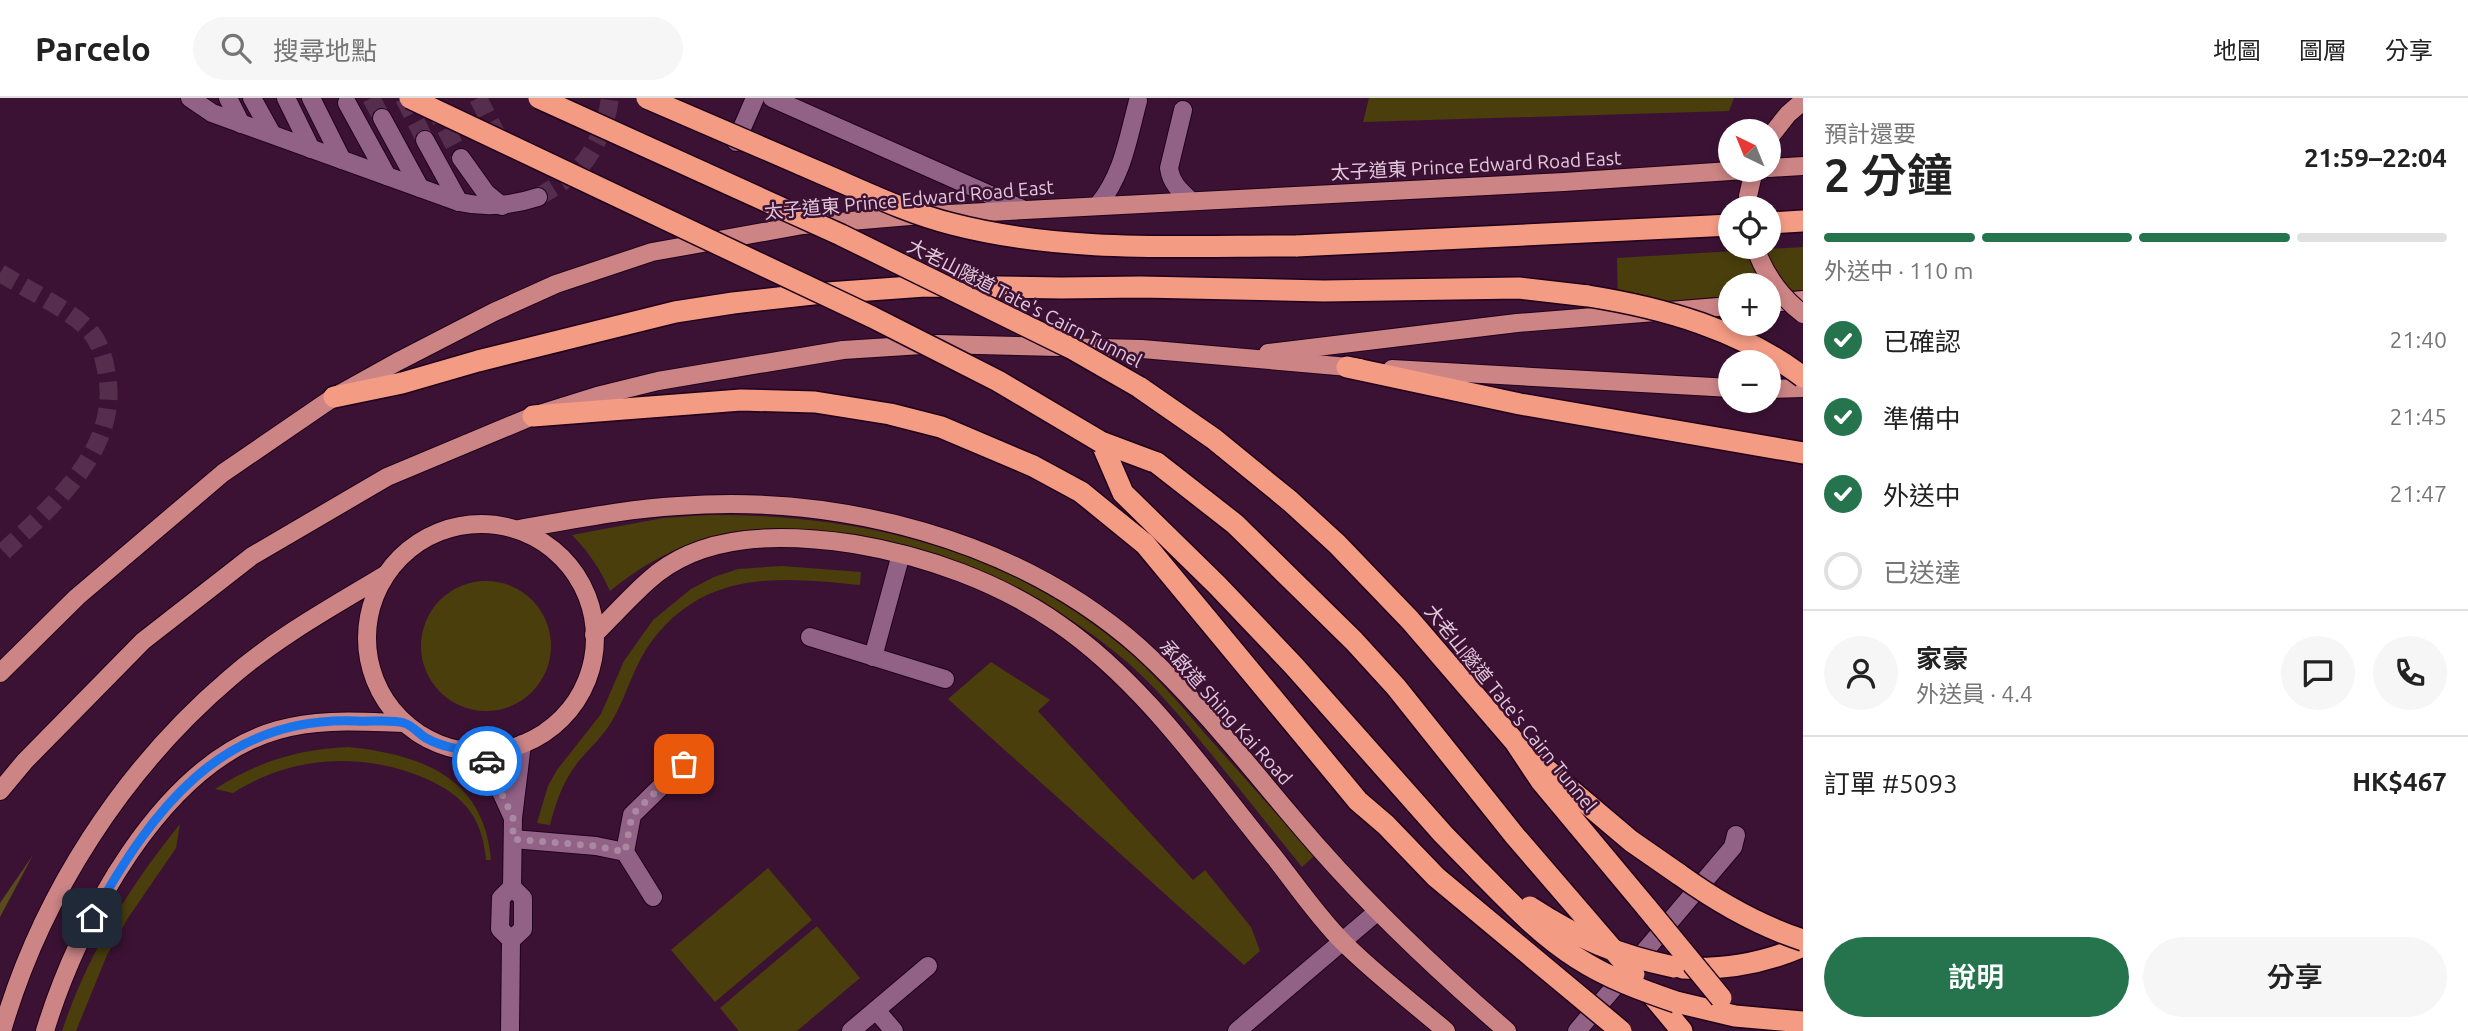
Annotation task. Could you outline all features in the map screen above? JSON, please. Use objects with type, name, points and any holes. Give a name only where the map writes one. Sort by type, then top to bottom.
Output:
[{"type":"highway","points":[[410,98],[905,334],[998,381],[1101,442],[1157,463],[1236,524],[1311,596],[1396,687],[1515,836],[1682,1031]]},
{"type":"highway","name":"大老山隧道 Tate's Cairn Tunnel","points":[[539,98],[853,241],[1071,348],[1139,387],[1234,455],[1337,544],[1410,620],[1515,742],[1541,781],[1749,1031]]},
{"type":"highway","points":[[648,98],[854,188],[934,219],[1034,241],[1091,245],[1296,246],[1718,226]]},
{"type":"highway","points":[[1781,222],[1803,221]]},
{"type":"highway","points":[[334,397],[402,383],[478,361],[675,312],[813,294],[925,286],[1324,291],[1519,288],[1637,303],[1676,314],[1714,328],[1760,350],[1803,377]]},
{"type":"highway","points":[[1347,367],[1520,404],[1803,453]]},
{"type":"highway","points":[[533,416],[692,402],[782,399],[815,402],[890,414],[942,427],[1059,478],[1097,504],[1145,544],[1358,801],[1386,825],[1436,877],[1621,1031]]},
{"type":"highway","points":[[1101,442],[1123,493],[1217,585],[1294,666],[1443,834],[1547,936],[1576,957],[1633,988],[1706,1010],[1763,1020],[1803,1022]]},
{"type":"highway","points":[[1515,742],[1631,841],[1706,894],[1754,921],[1803,940]]},
{"type":"highway","points":[[1480,872],[1551,921],[1632,958],[1674,967],[1719,968],[1758,961],[1803,946]]},
{"type":"main road","points":[[1782,122],[1803,101]]},
{"type":"main road","points":[[1782,167],[1803,166]]},
{"type":"main road","name":"太子道東 Prince Edward Road East","points":[[0,673],[77,597],[223,473],[334,397],[397,362],[543,289],[652,252],[803,225],[1022,209],[1564,183],[1718,172]]},
{"type":"main road","points":[[1761,259],[1781,293],[1803,314]]},
{"type":"main road","points":[[1781,302],[1803,300]]},
{"type":"main road","points":[[1230,358],[1517,323],[1718,307]]},
{"type":"main road","points":[[0,792],[24,761],[143,641],[252,556],[387,477],[533,416],[658,381],[843,350],[938,344],[1142,349],[1347,367],[1718,387]]},
{"type":"main road","points":[[1781,389],[1803,388]]},
{"type":"main road","name":"承啟道 Shing Kai Road","points":[[519,529],[647,509],[758,505],[882,522],[943,538],[989,555],[1072,598],[1140,648],[1194,704],[1323,853],[1378,911],[1451,982],[1507,1031]]},
{"type":"main road","points":[[489,523],[519,529],[544,541],[565,559],[582,582],[591,608],[593,658],[587,681],[576,702],[562,720],[543,734],[504,750],[483,752],[454,749],[428,739],[405,723],[384,698],[371,668],[367,636],[372,604],[385,575],[405,552],[431,535],[459,525],[489,523]]},
{"type":"main road","points":[[594,635],[648,580],[689,555],[712,546],[761,538],[839,542],[901,554],[955,570],[1003,592],[1060,624],[1145,702],[1171,730],[1343,942],[1446,1031]]},
{"type":"main road","points":[[2,1031],[27,960],[60,892],[103,820],[141,770],[188,717],[230,677],[295,630],[385,575]]},
{"type":"main road","points":[[45,1031],[65,973],[84,932],[126,859],[158,814],[197,776],[221,757],[275,730],[336,720],[405,723]]},
{"type":"street","points":[[190,98],[212,113],[458,202],[502,206],[519,204],[538,197]]},
{"type":"street","points":[[228,98],[241,124]]},
{"type":"street","points":[[252,98],[272,134]]},
{"type":"street","points":[[286,98],[311,149]]},
{"type":"street","points":[[311,98],[342,160]]},
{"type":"street","points":[[736,142],[755,98]]},
{"type":"street","points":[[772,98],[1022,209]]},
{"type":"street","points":[[1098,205],[1111,189],[1120,170],[1138,101]]},
{"type":"street","points":[[347,103],[387,176]]},
{"type":"street","points":[[1183,110],[1169,168],[1170,176],[1178,190],[1191,201]]},
{"type":"street","points":[[382,118],[420,188]]},
{"type":"street","points":[[425,139],[458,202]]},
{"type":"street","points":[[461,158],[486,193],[502,206]]},
{"type":"street","points":[[873,657],[901,554]]},
{"type":"street","points":[[810,637],[946,679]]},
{"type":"street","points":[[510,1031],[512,940],[523,929],[523,898],[512,887],[513,818],[522,744]]},
{"type":"street","points":[[483,752],[513,818]]},
{"type":"street","points":[[653,897],[625,852],[632,815],[684,764]]},
{"type":"street","points":[[1577,1031],[1733,847],[1736,835]]},
{"type":"street","points":[[513,839],[596,846],[625,852]]},
{"type":"street","points":[[1237,1031],[1378,911]]},
{"type":"street","points":[[851,1031],[928,966]]},
{"type":"street","points":[[876,1010],[894,1031]]},
{"type":"shaded area","points":[[1369,98],[1734,98],[1729,111],[1363,122]]},
{"type":"shaded area","points":[[1803,247],[1803,290],[1781,291],[1781,273],[1718,273],[1718,297],[1618,305],[1617,258],[1718,252],[1718,259],[1781,259],[1781,248]]},
{"type":"shaded area","points":[[709,515],[767,516],[880,531],[935,546],[987,565],[1038,589],[1086,619],[1132,655],[1172,695],[1314,856],[1302,867],[1181,718],[1126,661],[1057,611],[982,572],[902,545],[860,536],[804,530],[762,530],[707,538],[668,553],[632,574],[610,591],[594,561],[572,535],[663,518]]},
{"type":"shaded area","points":[[782,566],[861,572],[860,585],[770,580],[716,591],[691,604],[668,623],[647,648],[612,721],[568,777],[550,825],[537,823],[548,786],[557,770],[601,714],[624,661],[653,620],[691,589],[714,577],[738,569]]},
{"type":"shaded area","points":[[486,581],[511,586],[532,600],[546,621],[551,646],[546,671],[532,692],[511,706],[486,711],[461,706],[440,692],[426,671],[421,646],[426,621],[440,600],[461,586]]},
{"type":"shaded area","points":[[991,662],[1050,700],[1038,711],[1193,880],[1205,870],[1251,927],[1260,951],[1244,965],[948,699]]},
{"type":"shaded area","points":[[349,747],[401,756],[445,775],[462,790],[476,808],[486,832],[491,860],[486,860],[480,829],[474,817],[457,797],[417,775],[394,768],[347,761],[323,762],[277,772],[233,793],[215,789],[262,764],[295,754]]},
{"type":"shaded area","points":[[180,824],[176,848],[128,918],[107,955],[76,1031],[62,1031],[97,948],[127,897]]},
{"type":"shaded area","points":[[33,855],[0,917],[0,903]]},
{"type":"shaded area","points":[[768,868],[812,920],[715,1002],[671,950]]},
{"type":"shaded area","points":[[817,926],[860,978],[797,1031],[739,1031],[720,1008]]},
{"type":"tunnel","points":[[371,98],[382,118]]},
{"type":"tunnel","points":[[404,98],[425,140]]},
{"type":"tunnel","points":[[478,98],[496,133],[506,143]]},
{"type":"tunnel","points":[[538,197],[571,176],[588,157],[603,128],[610,98]]},
{"type":"tunnel","points":[[433,105],[461,158]]},
{"type":"tunnel","points":[[0,273],[60,308],[90,331],[103,357],[108,403],[103,429],[77,476],[40,517],[0,555]]},
{"type":"way so far","points":[[487,761],[513,818],[513,839],[596,846],[625,852],[632,815],[684,764]]},
{"type":"route","points":[[92,918],[126,859],[158,814],[221,757],[275,730],[336,720],[405,723],[428,739],[454,749],[483,752],[487,761]]}]
